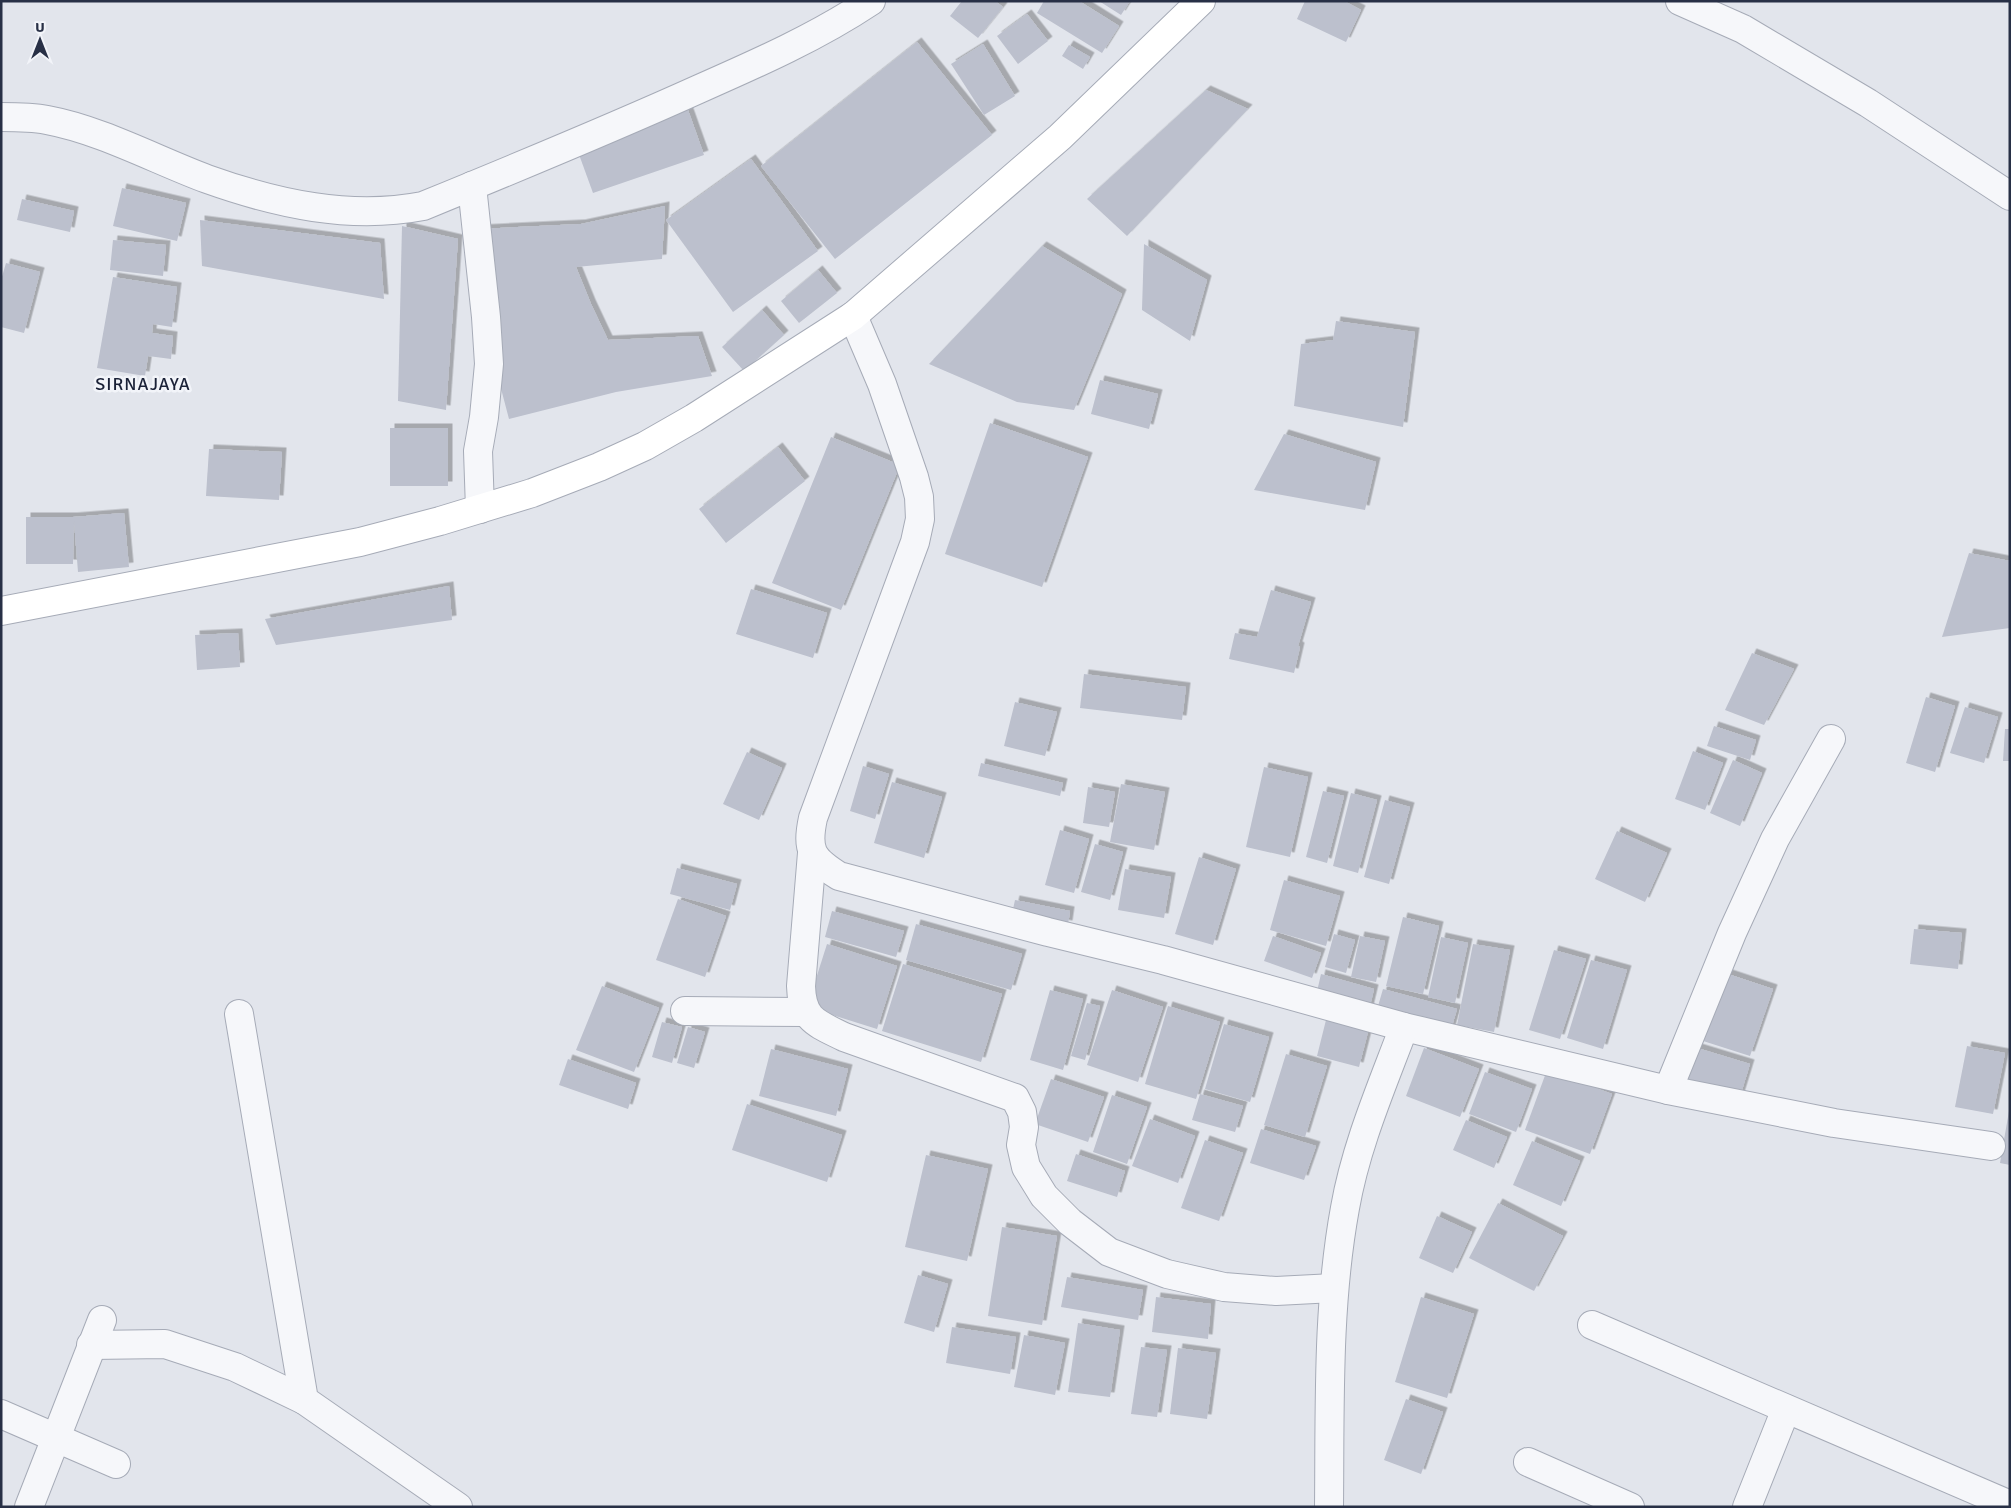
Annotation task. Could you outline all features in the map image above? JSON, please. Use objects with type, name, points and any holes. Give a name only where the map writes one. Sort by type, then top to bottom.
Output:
[{"type":"street","points":[[1,117],[46,120],[81,129],[208,179],[298,206],[366,212],[398,211],[424,206],[634,119],[775,55],[818,33],[871,1]]},
{"type":"street","points":[[1,611],[360,542],[532,493],[599,467],[645,446],[694,418],[853,316],[1060,137],[1201,1]]},
{"type":"street","points":[[1680,1],[1743,29],[1868,103],[2010,196]]},
{"type":"street","points":[[472,186],[489,364],[484,417],[478,451],[480,509]]},
{"type":"street","points":[[853,316],[882,384],[914,477],[919,497],[920,519],[915,542],[813,818],[810,835],[812,853],[801,986],[801,999],[805,1012],[820,1025],[844,1037],[1015,1098],[1022,1112],[1024,1127],[1021,1145],[1026,1167],[1044,1196],[1070,1222],[1109,1252],[1167,1274],[1224,1287],[1276,1291],[1334,1288]]},
{"type":"street","points":[[1668,1090],[1732,933],[1775,839],[1831,739]]},
{"type":"street","points":[[812,853],[825,867],[840,876],[1048,932],[1162,960],[1404,1027],[1668,1090],[1834,1123],[1990,1146]]},
{"type":"street","points":[[685,1011],[805,1012]]},
{"type":"street","points":[[239,1014],[304,1400]]},
{"type":"street","points":[[1329,1507],[1334,1288],[1345,1207],[1359,1149],[1404,1027]]},
{"type":"street","points":[[29,1507],[54,1438],[102,1320]]},
{"type":"street","points":[[1592,1325],[2010,1505]]},
{"type":"street","points":[[91,1345],[165,1344],[235,1367],[304,1400],[458,1507]]},
{"type":"street","points":[[1747,1507],[1786,1409]]},
{"type":"street","points":[[1,1414],[116,1464]]},
{"type":"street","points":[[1528,1462],[1630,1507]]},
{"type":"building","points":[[962,1],[995,1],[1003,7],[978,38],[950,16]]},
{"type":"building","points":[[1044,1],[1079,1],[1119,26],[1102,53],[1037,13]]},
{"type":"building","points":[[1099,1],[1130,1],[1121,15]]},
{"type":"building","points":[[1305,1],[1344,1],[1361,10],[1346,42],[1297,19]]},
{"type":"building","points":[[1027,14],[1048,41],[1018,64],[997,36]]},
{"type":"building","points":[[917,42],[992,135],[835,259],[761,166]]},
{"type":"building","points":[[983,44],[1015,96],[984,115],[951,64]]},
{"type":"building","points":[[1069,45],[1090,57],[1083,69],[1062,56]]},
{"type":"building","points":[[1206,90],[1248,109],[1127,236],[1087,199]]},
{"type":"building","points":[[688,110],[704,155],[593,193],[577,149]]},
{"type":"building","points":[[751,159],[818,251],[733,312],[666,220]]},
{"type":"building","points":[[122,188],[186,203],[177,241],[113,226]]},
{"type":"building","points":[[22,199],[74,211],[70,232],[17,220]]},
{"type":"building","points":[[665,206],[662,259],[576,267],[608,340],[698,336],[712,376],[616,392],[509,419],[499,381],[479,229],[581,224]]},
{"type":"building","points":[[200,220],[380,243],[384,299],[202,266]]},
{"type":"building","points":[[402,226],[458,239],[446,410],[398,401]]},
{"type":"building","points":[[113,240],[166,245],[163,276],[110,270]]},
{"type":"building","points":[[1144,244],[1207,280],[1190,341],[1142,310]]},
{"type":"building","points":[[1042,246],[1122,294],[1074,410],[1017,402],[929,364]]},
{"type":"building","points":[[6,263],[40,272],[24,333],[1,327],[1,280]]},
{"type":"building","points":[[818,270],[837,293],[799,323],[781,301]]},
{"type":"building","points":[[113,277],[177,287],[172,327],[153,324],[152,333],[173,336],[171,359],[148,356],[145,376],[97,368]]},
{"type":"building","points":[[762,310],[784,335],[744,371],[722,347]]},
{"type":"building","points":[[1336,321],[1415,332],[1403,427],[1294,406],[1301,344],[1333,340]]},
{"type":"building","points":[[1100,380],[1158,394],[1149,429],[1091,414]]},
{"type":"building","points":[[990,423],[1088,457],[1042,587],[945,554]]},
{"type":"building","points":[[390,428],[448,428],[448,486],[390,486]]},
{"type":"building","points":[[1284,434],[1376,462],[1365,510],[1254,490]]},
{"type":"building","points":[[831,437],[900,465],[841,610],[772,583]]},
{"type":"building","points":[[778,447],[805,481],[726,543],[699,509]]},
{"type":"building","points":[[209,449],[282,452],[279,500],[206,496]]},
{"type":"building","points":[[124,513],[129,567],[78,572],[74,521],[73,564],[26,564],[26,517],[73,517]]},
{"type":"building","points":[[1969,553],[2010,561],[2010,628],[1942,637]]},
{"type":"building","points":[[449,586],[452,620],[276,645],[265,619]]},
{"type":"building","points":[[751,589],[827,613],[813,658],[736,634]]},
{"type":"building","points":[[1271,590],[1311,602],[1298,646],[1300,647],[1294,673],[1229,659],[1235,633],[1257,637]]},
{"type":"building","points":[[238,633],[240,667],[197,670],[195,635]]},
{"type":"building","points":[[1752,653],[1794,669],[1764,725],[1725,710]]},
{"type":"building","points":[[1084,674],[1186,687],[1182,720],[1080,708]]},
{"type":"building","points":[[1926,697],[1955,706],[1935,772],[1906,763]]},
{"type":"building","points":[[1015,702],[1057,712],[1045,756],[1004,746]]},
{"type":"building","points":[[1965,707],[1998,717],[1984,763],[1950,753]]},
{"type":"building","points":[[1714,726],[1756,740],[1750,760],[1707,746]]},
{"type":"building","points":[[2005,729],[2010,729],[2010,761],[2003,761]]},
{"type":"building","points":[[1693,751],[1723,763],[1705,810],[1675,799]]},
{"type":"building","points":[[747,752],[782,768],[759,820],[723,804]]},
{"type":"building","points":[[1733,760],[1762,773],[1740,826],[1710,813]]},
{"type":"building","points":[[981,763],[1063,783],[1060,796],[978,776]]},
{"type":"building","points":[[863,766],[889,774],[875,819],[850,811]]},
{"type":"building","points":[[1264,767],[1308,777],[1290,857],[1246,847]]},
{"type":"building","points":[[892,782],[942,797],[924,858],[874,843]]},
{"type":"building","points":[[1121,784],[1165,792],[1154,850],[1110,842]]},
{"type":"building","points":[[1088,787],[1115,792],[1109,827],[1083,823]]},
{"type":"building","points":[[1323,791],[1344,796],[1327,863],[1306,857]]},
{"type":"building","points":[[1351,793],[1377,800],[1358,873],[1333,866]]},
{"type":"building","points":[[1385,800],[1410,807],[1389,884],[1364,877]]},
{"type":"building","points":[[1060,830],[1089,839],[1074,893],[1045,885]]},
{"type":"building","points":[[1617,831],[1667,853],[1645,902],[1595,879]]},
{"type":"building","points":[[1095,844],[1123,852],[1110,900],[1081,892]]},
{"type":"building","points":[[1199,857],[1236,869],[1213,945],[1175,934]]},
{"type":"building","points":[[677,868],[737,884],[730,910],[670,894]]},
{"type":"building","points":[[1125,869],[1171,877],[1164,918],[1118,910]]},
{"type":"building","points":[[1284,880],[1340,896],[1326,946],[1270,930]]},
{"type":"building","points":[[678,899],[726,916],[705,977],[656,960]]},
{"type":"building","points":[[1015,900],[1070,911],[1068,925],[1012,914]]},
{"type":"building","points":[[832,911],[904,931],[896,957],[825,937]]},
{"type":"building","points":[[1403,917],[1439,926],[1423,994],[1386,986]]},
{"type":"building","points":[[916,924],[1022,954],[1011,990],[906,960]]},
{"type":"building","points":[[1914,929],[1962,933],[1958,969],[1910,964]]},
{"type":"building","points":[[1334,934],[1355,940],[1346,973],[1325,967]]},
{"type":"building","points":[[1273,936],[1321,953],[1312,978],[1264,961]]},
{"type":"building","points":[[1360,936],[1385,941],[1376,982],[1351,977]]},
{"type":"building","points":[[1441,937],[1468,943],[1455,1003],[1428,997]]},
{"type":"building","points":[[827,944],[897,966],[877,1029],[807,1007]]},
{"type":"building","points":[[1473,944],[1510,950],[1494,1032],[1457,1025]]},
{"type":"building","points":[[1554,950],[1586,959],[1560,1039],[1529,1030]]},
{"type":"building","points":[[1591,960],[1627,970],[1603,1049],[1567,1038]]},
{"type":"building","points":[[903,964],[1002,994],[981,1062],[882,1031]]},
{"type":"building","points":[[1722,972],[1773,989],[1750,1056],[1700,1040]]},
{"type":"building","points":[[1321,974],[1374,989],[1369,1010],[1316,996]]},
{"type":"building","points":[[602,986],[659,1008],[634,1072],[576,1050]]},
{"type":"building","points":[[1383,989],[1457,1009],[1450,1033],[1376,1013]]},
{"type":"building","points":[[1050,990],[1083,999],[1063,1070],[1030,1060]]},
{"type":"building","points":[[1112,990],[1163,1007],[1138,1082],[1087,1065]]},
{"type":"building","points":[[1087,1003],[1100,1006],[1085,1060],[1071,1056]]},
{"type":"building","points":[[1168,1006],[1220,1022],[1196,1099],[1145,1084]]},
{"type":"building","points":[[1328,1012],[1370,1024],[1359,1067],[1317,1056]]},
{"type":"building","points":[[662,1022],[682,1027],[672,1063],[652,1057]]},
{"type":"building","points":[[1224,1024],[1269,1037],[1250,1102],[1205,1089]]},
{"type":"building","points":[[688,1027],[705,1032],[694,1068],[677,1063]]},
{"type":"building","points":[[1967,1046],[2005,1053],[1993,1114],[1955,1107]]},
{"type":"building","points":[[1694,1047],[1750,1064],[1738,1103],[1682,1086]]},
{"type":"building","points":[[1424,1048],[1479,1069],[1460,1117],[1406,1096]]},
{"type":"building","points":[[771,1049],[848,1069],[836,1116],[759,1096]]},
{"type":"building","points":[[1286,1054],[1327,1066],[1305,1137],[1264,1125]]},
{"type":"building","points":[[568,1059],[636,1083],[628,1109],[559,1085]]},
{"type":"building","points":[[1547,1070],[1612,1094],[1590,1154],[1525,1130]]},
{"type":"building","points":[[1485,1072],[1532,1089],[1516,1132],[1469,1114]]},
{"type":"building","points":[[1051,1079],[1104,1097],[1088,1142],[1035,1124]]},
{"type":"building","points":[[1200,1094],[1243,1106],[1235,1132],[1192,1120]]},
{"type":"building","points":[[1112,1095],[1147,1107],[1127,1164],[1093,1152]]},
{"type":"building","points":[[747,1104],[842,1135],[827,1182],[732,1150]]},
{"type":"building","points":[[2010,1111],[2010,1165],[2000,1163]]},
{"type":"building","points":[[1150,1119],[1195,1136],[1178,1183],[1132,1166]]},
{"type":"building","points":[[1466,1120],[1507,1137],[1494,1168],[1453,1150]]},
{"type":"building","points":[[1261,1129],[1316,1146],[1304,1180],[1250,1163]]},
{"type":"building","points":[[1205,1140],[1243,1153],[1219,1221],[1181,1208]]},
{"type":"building","points":[[1532,1141],[1580,1161],[1561,1206],[1513,1185]]},
{"type":"building","points":[[1076,1154],[1125,1171],[1117,1197],[1067,1181]]},
{"type":"building","points":[[926,1155],[988,1169],[967,1261],[905,1247]]},
{"type":"building","points":[[1498,1203],[1563,1236],[1534,1291],[1469,1258]]},
{"type":"building","points":[[1437,1216],[1472,1232],[1453,1273],[1419,1258]]},
{"type":"building","points":[[1002,1227],[1057,1236],[1042,1325],[988,1316]]},
{"type":"building","points":[[918,1275],[948,1284],[934,1332],[904,1323]]},
{"type":"building","points":[[1067,1277],[1143,1290],[1138,1320],[1061,1307]]},
{"type":"building","points":[[1156,1297],[1211,1304],[1208,1339],[1152,1332]]},
{"type":"building","points":[[1421,1297],[1474,1314],[1447,1398],[1395,1382]]},
{"type":"building","points":[[1078,1323],[1120,1330],[1110,1397],[1068,1392]]},
{"type":"building","points":[[952,1327],[1016,1337],[1010,1374],[946,1363]]},
{"type":"building","points":[[1024,1335],[1065,1343],[1055,1395],[1014,1387]]},
{"type":"building","points":[[1141,1347],[1167,1350],[1157,1417],[1131,1414]]},
{"type":"building","points":[[1178,1348],[1216,1353],[1207,1419],[1170,1414]]},
{"type":"building","points":[[1406,1399],[1443,1412],[1421,1474],[1384,1460]]},
{"type":"district","name":"SIRNAJAYA","points":[[143,384]]}]
